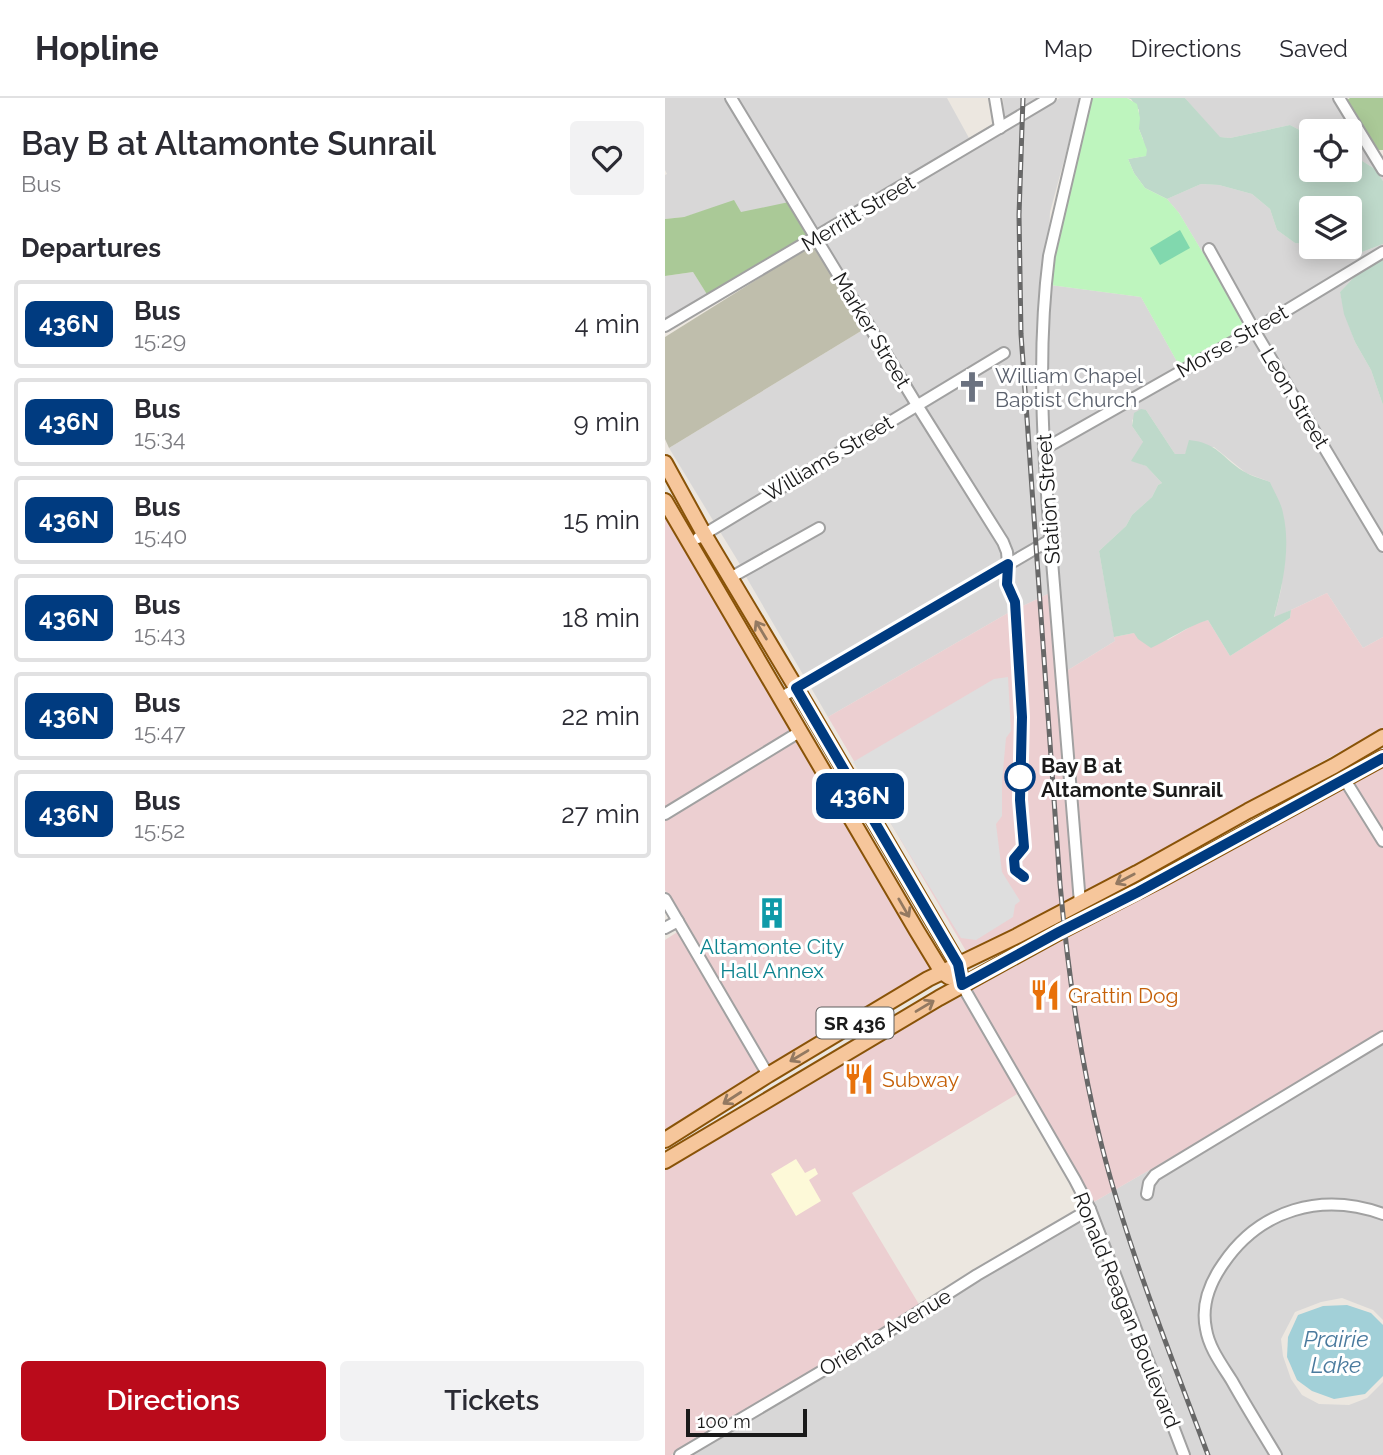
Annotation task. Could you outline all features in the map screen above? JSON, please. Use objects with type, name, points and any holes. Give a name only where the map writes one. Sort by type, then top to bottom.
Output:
[{"type":"main road","name":"Ronald Reagan Boulevard","points":[[665,463],[704,534],[958,964],[962,985]]},
{"type":"main road","name":"Ronald Reagan Boulevard","points":[[665,501],[942,972],[962,985]]},
{"type":"main road","name":"SR 436","points":[[665,1140],[768,1074],[942,972],[1080,903],[1383,737]]},
{"type":"main road","points":[[1345,780],[1349,767],[1356,760],[1383,744]]},
{"type":"main road","name":"SR 436","points":[[665,1161],[962,985],[1383,758]]},
{"type":"main road","points":[[1271,818],[1279,805],[1321,782],[1334,766]]},
{"type":"main road","points":[[1192,862],[1206,835]]},
{"type":"main road","points":[[1158,881],[1170,855]]},
{"type":"main road","points":[[762,1104],[768,1091],[768,1074]]},
{"type":"street","name":"Marker Street","points":[[731,98],[1003,542],[1008,564]]},
{"type":"street","points":[[995,98],[1000,128]]},
{"type":"street","name":"Merritt Street","points":[[665,326],[1051,98]]},
{"type":"street","name":"Station Street","points":[[1080,903],[1050,540],[1041,377],[1047,274],[1056,222],[1086,98]]},
{"type":"street","points":[[1340,98],[1383,170]]},
{"type":"street","name":"Leon Street","points":[[1209,249],[1254,330],[1383,546]]},
{"type":"street","name":"Morse Street","points":[[1044,449],[1254,330],[1383,252]]},
{"type":"street","name":"Williams Street","points":[[689,543],[1004,354]]},
{"type":"street","points":[[730,578],[819,528]]},
{"type":"street","points":[[780,698],[1050,540]]},
{"type":"street","points":[[665,814],[801,731]]},
{"type":"street","points":[[1345,780],[1383,841]]},
{"type":"street","points":[[665,900],[768,1074]]},
{"type":"street","points":[[665,928],[678,921]]},
{"type":"street","name":"Ronald Reagan Boulevard","points":[[962,985],[1090,1209],[1184,1455]]},
{"type":"street","points":[[1147,1194],[1149,1183],[1155,1175],[1383,1037]]},
{"type":"street","points":[[1276,1455],[1219,1361],[1206,1331],[1206,1295],[1230,1252],[1252,1231],[1273,1218],[1300,1208],[1328,1204],[1383,1213]]},
{"type":"street","name":"Orienta Avenue","points":[[680,1455],[1090,1209]]},
{"type":"shaded area","points":[[665,98],[726,98],[801,221],[713,208],[684,217],[665,219]]},
{"type":"shaded area","points":[[736,98],[947,98],[969,138],[1004,120],[1003,98],[1042,98],[818,232]]},
{"type":"shaded area","points":[[1060,98],[1081,98],[1050,212],[1038,448],[1046,537],[1011,556],[923,407],[1010,356],[1005,348],[918,399],[823,240]]},
{"type":"shaded area","points":[[1127,98],[1185,98],[1220,137],[1230,138],[1290,125],[1299,130],[1299,182],[1362,182],[1362,161],[1375,169],[1383,181],[1383,244],[1362,252],[1362,196],[1299,196],[1299,244],[1277,230],[1270,209],[1252,194],[1219,185],[1201,184],[1167,199],[1145,188],[1128,159],[1145,156],[1139,129],[1139,110],[1131,99]]},
{"type":"shaded area","points":[[1185,98],[1334,98],[1347,119],[1299,119],[1299,130],[1290,125],[1230,138],[1219,137]]},
{"type":"shaded area","points":[[1362,143],[1383,181],[1375,169],[1362,161]]},
{"type":"shaded area","points":[[1201,184],[1219,185],[1252,194],[1270,209],[1277,230],[1299,244],[1299,259],[1362,259],[1362,252],[1383,244],[1383,247],[1255,324],[1211,243],[1204,247],[1248,328],[1179,213],[1167,199]]},
{"type":"shaded area","points":[[812,245],[819,250],[866,328],[669,448],[665,439],[665,337]]},
{"type":"shaded area","points":[[1383,258],[1383,405],[1371,370],[1355,342],[1344,314],[1340,292],[1357,274]]},
{"type":"shaded area","points":[[693,272],[708,296],[665,321],[665,276]]},
{"type":"shaded area","points":[[1357,274],[1340,292],[1355,342],[1371,370],[1383,405],[1383,538],[1260,332]]},
{"type":"shaded area","points":[[1050,285],[1141,297],[1180,367],[1048,442],[1046,378]]},
{"type":"shaded area","points":[[866,328],[911,403],[714,522],[669,448]]},
{"type":"shaded area","points":[[1253,336],[1383,554],[1383,637],[1363,648],[1327,593],[1274,618],[1281,590],[1286,548],[1270,482],[1246,473],[1214,447],[1188,447],[1185,454],[1175,454],[1146,410],[1132,420],[1132,426],[1143,442],[1141,464],[1162,483],[1152,497],[1132,515],[1126,526],[1099,551],[1115,641],[1065,672],[1049,453]]},
{"type":"shaded area","points":[[1141,409],[1146,410],[1175,454],[1185,454],[1189,440],[1207,444],[1243,471],[1270,482],[1281,505],[1286,552],[1274,617],[1291,610],[1290,618],[1230,656],[1208,620],[1151,648],[1134,633],[1114,637],[1099,551],[1126,526],[1132,515],[1152,497],[1162,483],[1146,466],[1131,461],[1143,442],[1132,426],[1134,413]]},
{"type":"shaded area","points":[[916,411],[999,544],[1003,561],[805,678],[745,575],[825,530],[821,522],[741,566],[719,530]]},
{"type":"shaded area","points":[[665,514],[749,662],[792,731],[665,808]]},
{"type":"shaded area","points":[[1039,551],[1047,552],[1050,593],[1008,613],[828,717],[810,686]]},
{"type":"shaded area","points":[[1050,593],[1075,898],[969,956],[828,717],[1008,613]]},
{"type":"shaded area","points":[[1327,593],[1363,648],[1383,637],[1383,728],[1083,893],[1065,672],[1115,641],[1114,637],[1134,633],[1168,640],[1197,623],[1208,620],[1230,656],[1290,618],[1291,610]]},
{"type":"shaded area","points":[[1008,677],[1011,731],[1006,738],[1002,816],[996,824],[1002,872],[1020,901],[1015,905],[1013,917],[976,940],[961,938],[853,762],[994,679]]},
{"type":"shaded area","points":[[797,739],[938,973],[772,1073],[665,890],[665,819]]},
{"type":"shaded area","points":[[1383,764],[1383,834],[1351,782]]},
{"type":"shaded area","points":[[1344,786],[1383,849],[1383,1031],[1252,1111],[1092,1203],[970,991]]},
{"type":"shaded area","points":[[679,931],[765,1077],[665,1137],[665,940]]},
{"type":"shaded area","points":[[963,995],[1019,1093],[852,1193],[920,1306],[671,1455],[665,1455],[665,1169]]},
{"type":"shaded area","points":[[1383,1042],[1383,1209],[1353,1201],[1327,1199],[1299,1203],[1271,1213],[1249,1227],[1227,1250],[1211,1272],[1202,1294],[1200,1313],[1271,1455],[1188,1455],[1092,1203],[1252,1111],[1146,1180],[1141,1196],[1150,1199],[1153,1185],[1158,1179]]},
{"type":"shaded area","points":[[796,1159],[805,1173],[815,1168],[818,1174],[809,1180],[821,1201],[796,1216],[771,1174]]},
{"type":"shaded area","points":[[1328,1208],[1353,1210],[1383,1218],[1383,1320],[1373,1310],[1342,1298],[1321,1302],[1295,1312],[1281,1339],[1283,1356],[1291,1379],[1302,1395],[1319,1404],[1349,1405],[1367,1398],[1383,1382],[1383,1455],[1280,1455],[1215,1344],[1210,1330],[1210,1297],[1234,1256],[1255,1235],[1275,1222],[1302,1212]]},
{"type":"shaded area","points":[[1088,1215],[1179,1455],[689,1455],[980,1279]]},
{"type":"green space","points":[[1090,98],[1127,98],[1137,104],[1139,129],[1147,150],[1146,156],[1128,159],[1134,173],[1145,188],[1167,199],[1179,213],[1248,328],[1180,367],[1141,297],[1050,285],[1053,257]]},
{"type":"green space","points":[[1350,98],[1383,98],[1383,150],[1372,144],[1362,128],[1362,119],[1356,119],[1345,101]]},
{"type":"green space","points":[[734,200],[741,212],[789,202],[803,224],[806,238],[708,296],[693,272],[665,276],[665,219],[684,217]]},
{"type":"green space","points":[[1180,230],[1190,248],[1160,265],[1150,248]]},
{"type":"water","name":"Prairie Lake","points":[[1347,1305],[1371,1313],[1383,1325],[1383,1376],[1365,1394],[1334,1399],[1312,1391],[1297,1380],[1287,1357],[1288,1337],[1298,1315],[1323,1306]]},
{"type":"railway","points":[[1023,98],[1019,215],[1021,334],[1060,884],[1071,984],[1087,1082],[1113,1186],[1151,1302],[1208,1455]]},
{"type":"bus line","name":"436N","points":[[1024,877],[1015,870],[1014,859],[1024,847],[1020,800],[1022,717],[1015,602],[1007,584],[1008,564],[796,688],[958,964],[962,985],[1383,758]]},
{"type":"place","name":"William Chapel Baptist Church","points":[[972,387]]},
{"type":"place","name":"Bay B at Altamonte Sunrail","points":[[1020,777]]},
{"type":"place","name":"Altamonte City Hall Annex","points":[[772,913]]},
{"type":"place","name":"Grattin Dog","points":[[1045,995]]},
{"type":"place","name":"Subway","points":[[859,1079]]}]
